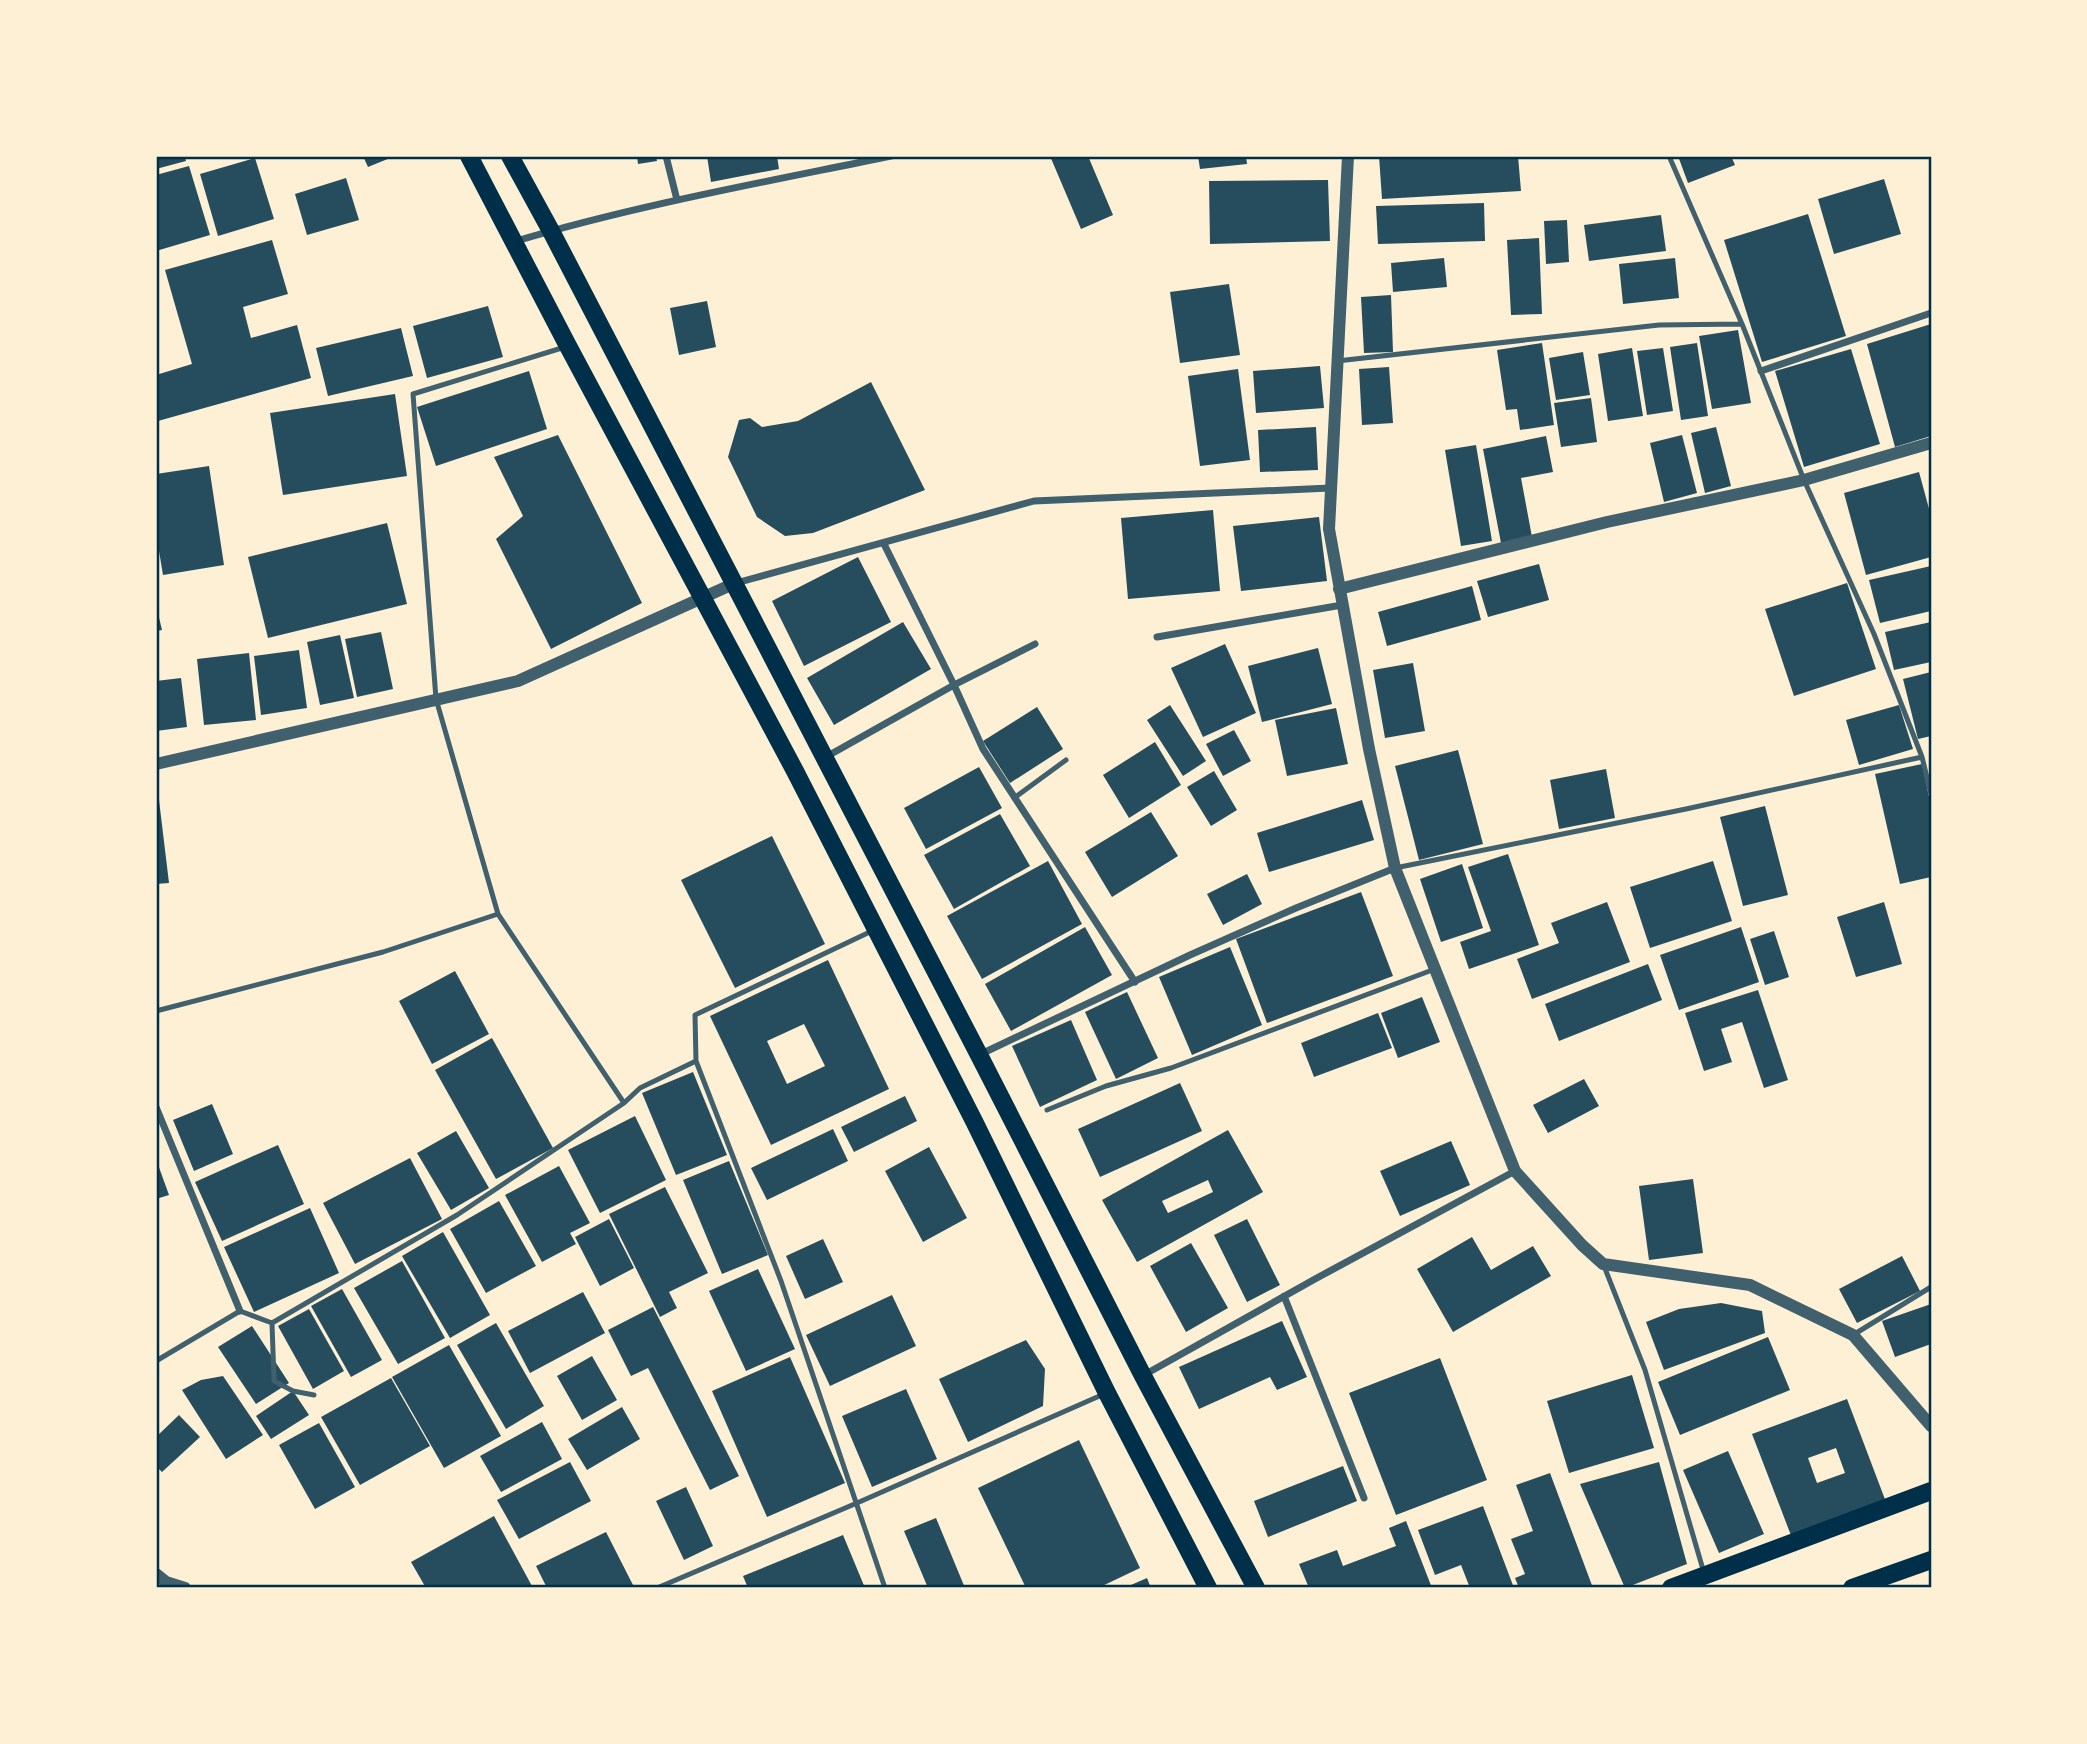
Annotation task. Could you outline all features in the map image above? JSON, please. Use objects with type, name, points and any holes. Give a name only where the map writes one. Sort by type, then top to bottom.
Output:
[{"type":"main road","points":[[469,156],[877,929],[1044,1261],[1107,1393],[1208,1588]]},
{"type":"main road","points":[[510,156],[551,230],[1143,1376],[1256,1588]]},
{"type":"main road","points":[[1671,1588],[1931,1491]]},
{"type":"main road","points":[[1852,1588],[1931,1560]]},
{"type":"street","points":[[666,156],[677,200]]},
{"type":"street","points":[[513,242],[551,230],[677,200],[891,156]]},
{"type":"street","points":[[1348,156],[1329,529],[1378,795],[1395,868],[1515,1171],[1582,1245],[1603,1264],[1750,1285],[1853,1335],[1931,1426]]},
{"type":"street","points":[[1761,371],[1931,313]]},
{"type":"street","points":[[1339,589],[1606,522],[1804,480],[1931,443]]},
{"type":"street","points":[[156,764],[518,681],[733,584],[1034,501],[1330,488]]},
{"type":"street","points":[[884,544],[983,749],[1135,982]]},
{"type":"street","points":[[1157,637],[1342,605]]},
{"type":"street","points":[[824,758],[954,685],[1035,644]]},
{"type":"street","points":[[979,1055],[1296,908],[1395,868]]},
{"type":"street","points":[[156,1107],[240,1311]]},
{"type":"street","points":[[1143,1376],[1515,1171]]},
{"type":"street","points":[[1284,1296],[1364,1498]]},
{"type":"street","points":[[156,1574],[166,1582],[185,1588]]},
{"type":"lane","points":[[1669,156],[1742,324],[1804,480],[1874,634],[1922,757],[1931,794]]},
{"type":"lane","points":[[1337,361],[1659,325],[1742,324]]},
{"type":"lane","points":[[568,346],[413,394],[436,699],[498,914],[624,1103]]},
{"type":"lane","points":[[1395,868],[1686,809],[1922,757]]},
{"type":"lane","points":[[1014,798],[1066,760]]},
{"type":"lane","points":[[156,1011],[383,952],[498,914]]},
{"type":"lane","points":[[877,929],[695,1015],[696,1060],[781,1280],[885,1588]]},
{"type":"lane","points":[[1047,1110],[1106,1086],[1171,1068],[1435,969]]},
{"type":"lane","points":[[272,1323],[457,1215],[624,1103],[640,1088],[696,1060]]},
{"type":"lane","points":[[1603,1264],[1645,1370],[1705,1576]]},
{"type":"lane","points":[[1853,1335],[1931,1287]]},
{"type":"lane","points":[[156,1361],[240,1311],[272,1323]]},
{"type":"lane","points":[[272,1323],[274,1381],[293,1391],[314,1395]]},
{"type":"lane","points":[[657,1588],[1107,1393]]},
{"type":"building","points":[[156,156],[185,156],[186,161],[156,169]]},
{"type":"building","points":[[363,156],[395,156],[368,167]]},
{"type":"building","points":[[637,156],[656,156],[657,161],[638,164]]},
{"type":"building","points":[[707,156],[777,156],[779,169],[711,182]]},
{"type":"building","points":[[1050,156],[1088,156],[1113,215],[1081,229]]},
{"type":"building","points":[[1198,156],[1246,156],[1247,164],[1200,169]]},
{"type":"building","points":[[1379,156],[1518,156],[1521,191],[1382,199]]},
{"type":"building","points":[[1678,156],[1731,156],[1735,165],[1688,183]]},
{"type":"building","points":[[255,158],[274,219],[218,236],[200,174]]},
{"type":"building","points":[[189,166],[210,235],[156,251],[156,175]]},
{"type":"building","points":[[346,178],[359,220],[307,235],[295,194]]},
{"type":"building","points":[[1884,179],[1901,234],[1834,254],[1818,199]]},
{"type":"building","points":[[1328,180],[1330,241],[1210,244],[1209,181]]},
{"type":"building","points":[[1484,203],[1485,241],[1378,244],[1376,206]]},
{"type":"building","points":[[1808,214],[1846,336],[1762,362],[1724,240]]},
{"type":"building","points":[[1661,215],[1666,251],[1589,261],[1584,225]]},
{"type":"building","points":[[1567,220],[1569,262],[1546,264],[1544,221]]},
{"type":"building","points":[[1539,238],[1542,314],[1511,315],[1507,240]]},
{"type":"building","points":[[272,240],[288,294],[243,307],[251,338],[297,325],[311,378],[158,421],[156,375],[192,364],[165,270]]},
{"type":"building","points":[[1444,258],[1447,287],[1393,292],[1391,263]]},
{"type":"building","points":[[1675,258],[1679,298],[1623,304],[1619,264]]},
{"type":"building","points":[[1229,284],[1240,355],[1180,363],[1170,292]]},
{"type":"building","points":[[1391,295],[1393,352],[1364,353],[1361,297]]},
{"type":"building","points":[[707,301],[716,347],[679,355],[670,308]]},
{"type":"building","points":[[488,306],[503,357],[427,378],[413,326]]},
{"type":"building","points":[[1931,324],[1931,436],[1895,447],[1867,344]]},
{"type":"building","points":[[401,328],[413,376],[328,396],[316,348]]},
{"type":"building","points":[[1738,330],[1751,403],[1712,409],[1699,336]]},
{"type":"building","points":[[1542,343],[1554,425],[1520,430],[1517,409],[1506,410],[1497,350]]},
{"type":"building","points":[[1697,343],[1708,416],[1681,420],[1670,347]]},
{"type":"building","points":[[1632,348],[1643,416],[1608,421],[1598,354]]},
{"type":"building","points":[[1663,348],[1673,411],[1647,415],[1637,351]]},
{"type":"building","points":[[1851,349],[1880,444],[1804,467],[1775,371]]},
{"type":"building","points":[[1583,352],[1590,395],[1556,400],[1549,358]]},
{"type":"building","points":[[1320,366],[1324,408],[1256,413],[1253,371]]},
{"type":"building","points":[[1389,367],[1393,423],[1362,425],[1359,369]]},
{"type":"building","points":[[1238,369],[1250,460],[1200,466],[1188,376]]},
{"type":"building","points":[[529,371],[547,429],[436,466],[417,407]]},
{"type":"building","points":[[871,382],[925,490],[813,533],[785,536],[757,517],[728,457],[739,420],[750,418],[762,427],[798,421]]},
{"type":"building","points":[[395,394],[407,476],[283,495],[270,413]]},
{"type":"building","points":[[1591,398],[1597,442],[1561,447],[1554,403]]},
{"type":"building","points":[[1316,427],[1318,470],[1260,472],[1258,430]]},
{"type":"building","points":[[1716,427],[1731,486],[1705,493],[1691,433]]},
{"type":"building","points":[[558,435],[642,603],[551,649],[496,539],[523,516],[494,457]]},
{"type":"building","points":[[1682,435],[1697,493],[1664,502],[1650,443]]},
{"type":"building","points":[[1546,436],[1553,472],[1521,478],[1532,537],[1501,543],[1483,449]]},
{"type":"building","points":[[1476,445],[1492,541],[1461,546],[1445,450]]},
{"type":"building","points":[[209,466],[224,565],[163,575],[156,533],[156,474]]},
{"type":"building","points":[[1919,472],[1931,516],[1931,557],[1866,575],[1844,493]]},
{"type":"building","points":[[1213,510],[1220,591],[1128,599],[1121,518]]},
{"type":"building","points":[[1319,517],[1327,581],[1241,591],[1233,526]]},
{"type":"building","points":[[387,523],[407,604],[268,638],[248,557]]},
{"type":"building","points":[[858,557],[891,622],[804,666],[772,601]]},
{"type":"building","points":[[1539,564],[1549,600],[1488,617],[1477,581]]},
{"type":"building","points":[[1931,566],[1931,611],[1880,623],[1869,580]]},
{"type":"building","points":[[1847,583],[1876,669],[1794,696],[1765,609]]},
{"type":"building","points":[[1472,586],[1481,620],[1387,646],[1378,612]]},
{"type":"building","points":[[156,605],[162,630],[156,631]]},
{"type":"building","points":[[903,622],[931,669],[834,725],[807,678]]},
{"type":"building","points":[[1931,622],[1931,662],[1894,670],[1885,632]]},
{"type":"building","points":[[381,632],[393,689],[357,697],[345,639]]},
{"type":"building","points":[[340,635],[354,698],[320,705],[307,642]]},
{"type":"building","points":[[1225,644],[1256,713],[1203,737],[1171,668]]},
{"type":"building","points":[[1318,648],[1332,704],[1262,722],[1248,666]]},
{"type":"building","points":[[299,650],[307,708],[261,715],[254,656]]},
{"type":"building","points":[[249,653],[256,720],[204,725],[197,659]]},
{"type":"building","points":[[1413,663],[1425,731],[1385,738],[1373,670]]},
{"type":"building","points":[[1931,672],[1931,736],[1918,739],[1903,679]]},
{"type":"building","points":[[181,678],[187,727],[156,731],[156,681]]},
{"type":"building","points":[[1170,705],[1206,761],[1183,776],[1147,720]]},
{"type":"building","points":[[1899,705],[1913,749],[1859,765],[1846,720]]},
{"type":"building","points":[[1037,707],[1063,749],[1010,783],[983,741]]},
{"type":"building","points":[[1336,708],[1348,764],[1287,776],[1275,720]]},
{"type":"building","points":[[1234,730],[1251,761],[1223,776],[1206,744]]},
{"type":"building","points":[[1155,742],[1181,785],[1129,818],[1103,775]]},
{"type":"building","points":[[1458,750],[1483,844],[1419,860],[1395,766]]},
{"type":"building","points":[[1922,764],[1931,806],[1931,877],[1900,884],[1875,774]]},
{"type":"building","points":[[979,767],[1002,808],[926,849],[904,808]]},
{"type":"building","points":[[1606,769],[1615,818],[1559,829],[1550,780]]},
{"type":"building","points":[[1214,771],[1237,810],[1211,826],[1187,787]]},
{"type":"building","points":[[159,800],[169,883],[156,884],[156,801]]},
{"type":"building","points":[[1362,800],[1374,840],[1269,872],[1257,833]]},
{"type":"building","points":[[1765,806],[1788,895],[1743,906],[1720,817]]},
{"type":"building","points":[[1151,812],[1178,856],[1112,897],[1085,852]]},
{"type":"building","points":[[1000,814],[1030,866],[954,909],[924,855]]},
{"type":"building","points":[[772,836],[825,944],[735,988],[681,880]]},
{"type":"building","points":[[1508,854],[1539,945],[1469,969],[1460,942],[1491,931],[1468,867]]},
{"type":"building","points":[[1048,861],[1082,924],[982,979],[947,916]]},
{"type":"building","points":[[1713,861],[1732,921],[1650,948],[1630,887]]},
{"type":"building","points":[[1462,864],[1483,928],[1441,942],[1420,879]]},
{"type":"building","points":[[1247,874],[1262,904],[1223,925],[1207,894]]},
{"type":"building","points":[[1361,892],[1393,976],[1267,1023],[1236,939]]},
{"type":"building","points":[[1607,902],[1630,962],[1532,999],[1517,959],[1559,943],[1551,923]]},
{"type":"building","points":[[1884,902],[1902,964],[1856,977],[1837,917]]},
{"type":"building","points":[[1085,927],[1112,975],[1011,1031],[985,984]]},
{"type":"building","points":[[1741,927],[1759,982],[1679,1010],[1660,955]]},
{"type":"building","points":[[1774,931],[1789,977],[1765,985],[1750,939]]},
{"type":"building","points":[[1230,947],[1262,1025],[1192,1055],[1159,977]]},
{"type":"building","points":[[828,960],[889,1089],[771,1145],[710,1016]],"holes":[[[804,1024],[825,1066],[787,1084],[767,1041]]]},
{"type":"building","points":[[1648,964],[1662,1000],[1559,1041],[1545,1004]]},
{"type":"building","points":[[455,971],[489,1034],[432,1064],[399,1001]]},
{"type":"building","points":[[1758,990],[1788,1080],[1764,1088],[1742,1022],[1721,1029],[1732,1062],[1704,1071],[1685,1013]]},
{"type":"building","points":[[1127,992],[1158,1058],[1116,1079],[1085,1012]]},
{"type":"building","points":[[1422,997],[1440,1042],[1398,1058],[1381,1013]]},
{"type":"building","points":[[1378,1013],[1392,1048],[1314,1077],[1301,1043]]},
{"type":"building","points":[[1071,1020],[1097,1080],[1040,1107],[1012,1046]]},
{"type":"building","points":[[492,1038],[553,1148],[496,1179],[435,1070]]},
{"type":"building","points":[[693,1072],[727,1155],[676,1175],[642,1093]]},
{"type":"building","points":[[1584,1079],[1599,1106],[1548,1133],[1533,1105]]},
{"type":"building","points":[[1180,1083],[1202,1131],[1100,1177],[1078,1129]]},
{"type":"building","points":[[905,1096],[917,1121],[854,1152],[841,1127]]},
{"type":"building","points":[[212,1104],[233,1154],[194,1171],[173,1120]]},
{"type":"building","points":[[635,1116],[666,1180],[600,1213],[568,1150]]},
{"type":"building","points":[[833,1129],[848,1161],[767,1200],[751,1168]]},
{"type":"building","points":[[1228,1130],[1263,1192],[1137,1262],[1102,1200]],"holes":[[[1208,1180],[1213,1192],[1168,1213],[1162,1201]]]},
{"type":"building","points":[[456,1131],[489,1188],[451,1210],[417,1153]]},
{"type":"building","points":[[1451,1141],[1470,1185],[1400,1216],[1380,1171]]},
{"type":"building","points":[[278,1145],[304,1204],[222,1241],[195,1182]]},
{"type":"building","points":[[929,1147],[967,1218],[923,1242],[885,1171]]},
{"type":"building","points":[[410,1158],[442,1219],[355,1264],[323,1203]]},
{"type":"building","points":[[156,1159],[169,1195],[156,1199]]},
{"type":"building","points":[[729,1161],[768,1255],[722,1274],[683,1180]]},
{"type":"building","points":[[559,1166],[590,1223],[570,1233],[576,1244],[542,1262],[505,1195]]},
{"type":"building","points":[[1693,1179],[1703,1253],[1649,1260],[1639,1186]]},
{"type":"building","points":[[665,1187],[708,1273],[669,1292],[677,1308],[660,1317],[609,1214]]},
{"type":"building","points":[[499,1201],[536,1266],[486,1293],[450,1229]]},
{"type":"building","points":[[310,1208],[339,1273],[254,1312],[224,1247]]},
{"type":"building","points":[[609,1219],[634,1268],[600,1286],[575,1237]]},
{"type":"building","points":[[1247,1219],[1280,1285],[1247,1302],[1214,1235]]},
{"type":"building","points":[[443,1232],[490,1315],[450,1338],[402,1256]]},
{"type":"building","points":[[1472,1237],[1491,1270],[1533,1246],[1551,1276],[1453,1332],[1417,1269]]},
{"type":"building","points":[[823,1239],[843,1282],[805,1299],[786,1256]]},
{"type":"building","points":[[1191,1243],[1228,1308],[1186,1332],[1150,1266]]},
{"type":"building","points":[[1902,1256],[1920,1291],[1857,1323],[1839,1289]]},
{"type":"building","points":[[402,1261],[445,1338],[398,1364],[354,1288]]},
{"type":"building","points":[[758,1269],[795,1349],[746,1371],[709,1291]]},
{"type":"building","points":[[342,1289],[382,1360],[351,1377],[311,1306]]},
{"type":"building","points":[[583,1292],[605,1333],[530,1373],[508,1331]]},
{"type":"building","points":[[892,1295],[916,1346],[830,1386],[806,1335]]},
{"type":"building","points":[[1721,1303],[1762,1311],[1765,1333],[1664,1370],[1646,1322],[1679,1309]]},
{"type":"building","points":[[1931,1304],[1931,1344],[1895,1357],[1882,1321]]},
{"type":"building","points":[[653,1307],[739,1476],[710,1490],[648,1368],[631,1376],[608,1330]]},
{"type":"building","points":[[309,1309],[344,1371],[313,1389],[278,1326]]},
{"type":"building","points":[[1282,1321],[1307,1377],[1277,1390],[1270,1377],[1199,1409],[1179,1367]]},
{"type":"building","points":[[496,1323],[544,1406],[506,1429],[457,1345]]},
{"type":"building","points":[[252,1326],[289,1383],[256,1404],[218,1347]]},
{"type":"building","points":[[1768,1337],[1790,1390],[1680,1435],[1658,1382]]},
{"type":"building","points":[[1026,1340],[1045,1369],[1043,1406],[968,1442],[939,1379]]},
{"type":"building","points":[[449,1345],[501,1436],[444,1468],[392,1377]]},
{"type":"building","points":[[592,1356],[617,1400],[582,1420],[557,1376]]},
{"type":"building","points":[[790,1357],[845,1483],[767,1517],[712,1391]]},
{"type":"building","points":[[1440,1358],[1487,1480],[1396,1515],[1349,1393]]},
{"type":"building","points":[[1632,1375],[1654,1448],[1569,1473],[1547,1401]]},
{"type":"building","points":[[223,1376],[263,1435],[226,1459],[182,1390],[201,1380]]},
{"type":"building","points":[[391,1378],[430,1446],[360,1485],[321,1417]]},
{"type":"building","points":[[906,1389],[937,1459],[872,1487],[842,1416]]},
{"type":"building","points":[[293,1391],[309,1415],[271,1439],[256,1416]]},
{"type":"building","points":[[1847,1399],[1886,1502],[1792,1538],[1752,1434]],"holes":[[[1836,1448],[1845,1473],[1817,1483],[1808,1458]]]},
{"type":"building","points":[[622,1407],[640,1439],[587,1470],[568,1439]]},
{"type":"building","points":[[179,1415],[200,1437],[162,1472],[156,1466],[156,1437]]},
{"type":"building","points":[[542,1422],[562,1459],[501,1492],[480,1456]]},
{"type":"building","points":[[319,1423],[355,1487],[315,1509],[279,1445]]},
{"type":"building","points":[[1079,1440],[1140,1568],[1098,1588],[1026,1588],[978,1488]]},
{"type":"building","points":[[1728,1451],[1764,1534],[1719,1553],[1683,1470]]},
{"type":"building","points":[[570,1462],[591,1501],[519,1539],[497,1500]]},
{"type":"building","points":[[1659,1462],[1687,1564],[1625,1588],[1580,1484]]},
{"type":"building","points":[[1343,1466],[1357,1501],[1268,1537],[1254,1501]]},
{"type":"building","points":[[1550,1473],[1593,1588],[1519,1588],[1515,1578],[1525,1574],[1511,1539],[1533,1531],[1516,1485]]},
{"type":"building","points":[[686,1487],[713,1546],[684,1560],[656,1501]]},
{"type":"building","points":[[1483,1506],[1514,1588],[1470,1588],[1461,1565],[1435,1575],[1418,1530]]},
{"type":"building","points":[[494,1516],[533,1588],[426,1588],[411,1562]]},
{"type":"building","points":[[936,1518],[965,1588],[928,1588],[904,1531]]},
{"type":"building","points":[[1406,1521],[1432,1588],[1309,1588],[1299,1564],[1337,1550],[1343,1566],[1396,1546],[1389,1528]]},
{"type":"building","points":[[606,1532],[634,1587],[547,1588],[536,1566]]},
{"type":"building","points":[[843,1535],[865,1588],[748,1588],[743,1576]]},
{"type":"building","points":[[1147,1578],[1151,1588],[1124,1588]]}]
